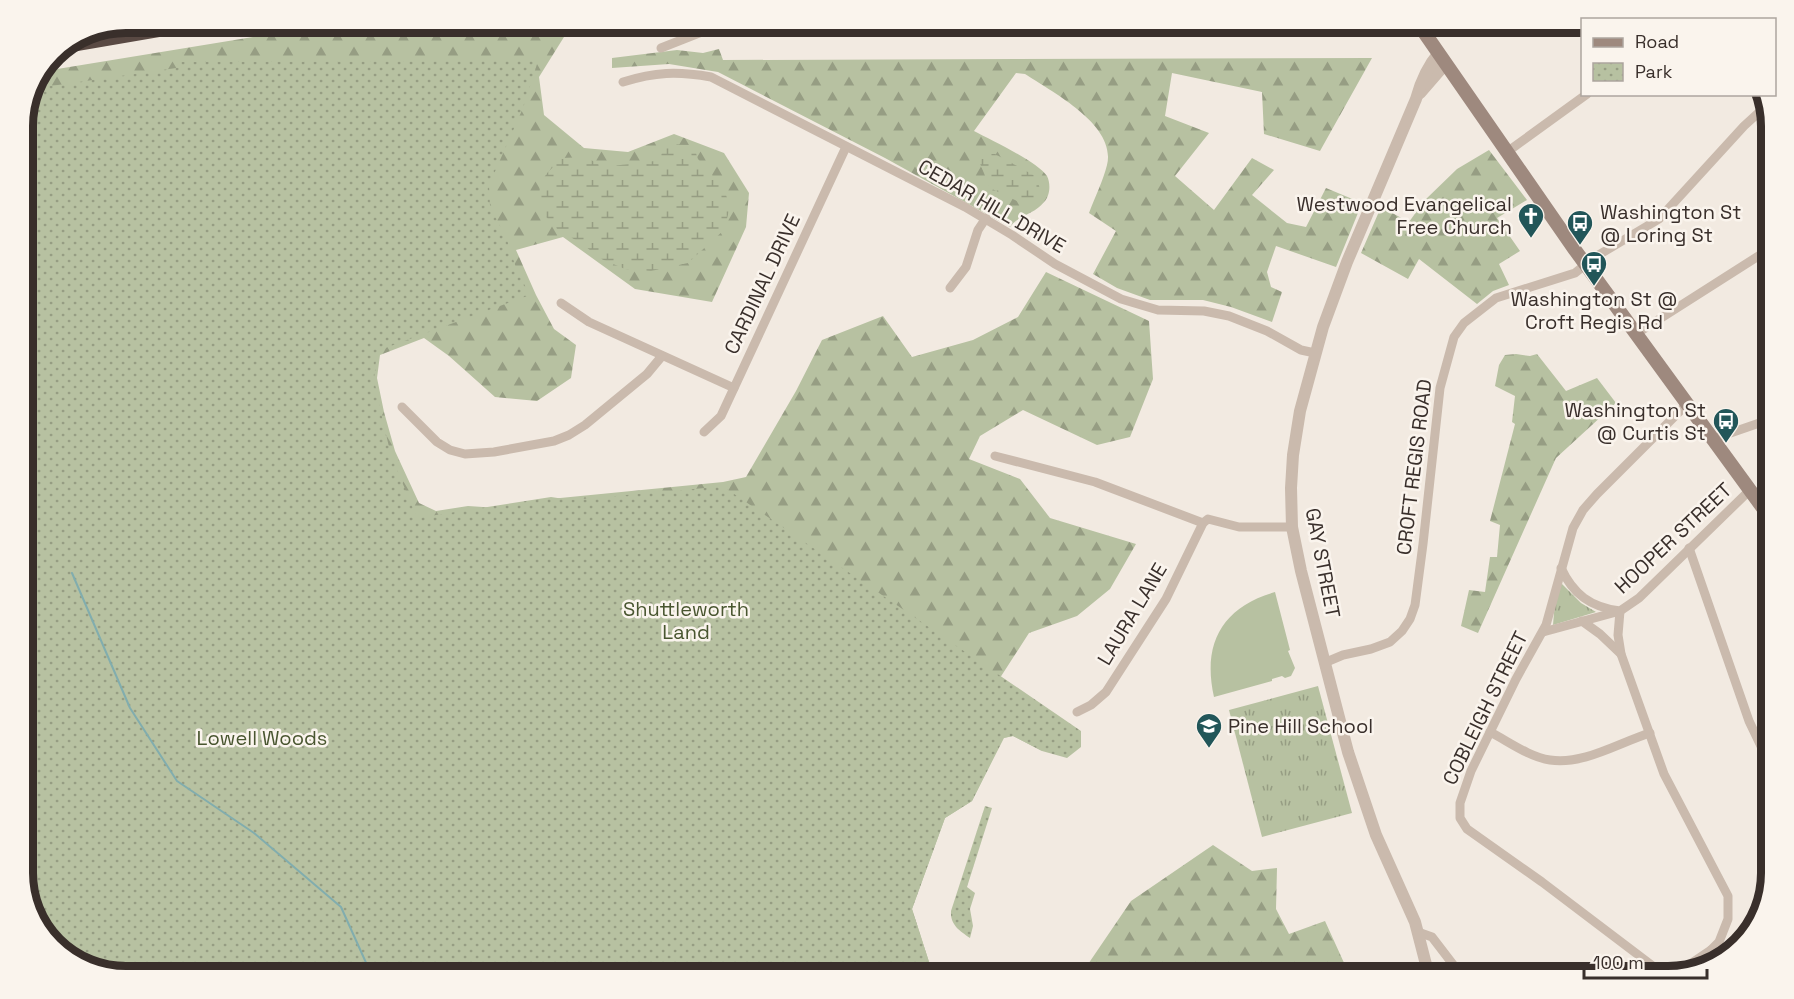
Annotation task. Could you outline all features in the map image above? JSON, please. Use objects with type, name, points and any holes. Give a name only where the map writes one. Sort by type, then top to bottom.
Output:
[{"type":"highway","points":[[89,41],[135,33]]},
{"type":"main road","points":[[1425,33],[1586,265],[1761,505]]},
{"type":"street","points":[[661,48],[699,33]]},
{"type":"street","name":"GAY STREET","points":[[1426,966],[1415,922],[1376,835],[1360,792],[1301,571],[1292,527],[1291,488],[1300,411],[1315,353],[1343,271],[1429,64],[1442,58]]},
{"type":"street","name":"CEDAR HILL DRIVE","points":[[623,82],[649,74],[667,72],[711,77],[986,219],[1055,264],[1121,299],[1158,310],[1204,311],[1229,316],[1266,331],[1301,350],[1315,353]]},
{"type":"street","points":[[1507,152],[1584,96]]},
{"type":"street","name":"CROFT REGIS ROAD","points":[[1324,663],[1343,655],[1390,642],[1402,632],[1410,619],[1415,605],[1423,544],[1440,388],[1454,337],[1464,323],[1496,298],[1575,273],[1595,257],[1659,219],[1760,112]]},
{"type":"street","name":"CARDINAL DRIVE","points":[[704,432],[721,416],[846,147]]},
{"type":"street","points":[[950,288],[966,267],[978,230],[986,219]]},
{"type":"street","points":[[1636,334],[1761,254]]},
{"type":"street","points":[[561,303],[589,322],[734,388]]},
{"type":"street","points":[[402,407],[437,442],[450,450],[465,454],[494,452],[546,443],[569,435],[585,424],[647,374],[662,356]]},
{"type":"street","name":"COBLEIGH STREET","points":[[1653,966],[1467,829],[1460,818],[1460,803],[1471,771],[1542,632],[1551,610],[1560,568],[1573,528],[1583,510],[1687,404]]},
{"type":"street","points":[[1713,439],[1761,422]]},
{"type":"street","points":[[995,456],[1095,483],[1203,523],[1208,519],[1239,527],[1292,527]]},
{"type":"street","name":"HOOPER STREET","points":[[1542,632],[1620,611],[1639,598],[1750,490]]},
{"type":"street","name":"LAURA LANE","points":[[1077,712],[1091,705],[1106,692],[1166,598],[1203,523]]},
{"type":"street","points":[[1689,548],[1749,722],[1761,745]]},
{"type":"street","name":"HOOPER STREET","points":[[1560,568],[1568,582],[1584,599],[1600,607],[1620,611]]},
{"type":"street","points":[[1620,611],[1618,635],[1621,654],[1664,774],[1728,896],[1728,919],[1719,942],[1692,963]]},
{"type":"street","points":[[1582,621],[1621,654]]},
{"type":"street","points":[[1490,732],[1532,754],[1549,760],[1569,760],[1600,752],[1650,733]]},
{"type":"street","points":[[1418,932],[1432,937],[1454,966]]},
{"type":"street","points":[[1711,950],[1714,954]]},
{"type":"green space","name":"Lowell Woods","points":[[277,33],[570,33],[564,37],[539,77],[544,115],[584,148],[628,152],[674,134],[724,153],[749,193],[746,227],[712,302],[635,289],[563,237],[516,250],[554,329],[576,345],[571,378],[537,401],[495,397],[449,356],[424,338],[380,355],[377,378],[395,451],[419,503],[436,511],[468,506],[498,508],[550,499],[723,482],[746,477],[796,391],[822,340],[883,316],[912,357],[973,340],[1018,317],[1046,272],[1149,321],[1153,379],[1130,437],[1097,445],[1023,410],[980,436],[969,459],[1020,479],[1050,518],[1136,544],[1110,589],[1077,616],[1029,633],[998,681],[1042,751],[1013,736],[1003,738],[972,801],[945,818],[912,909],[930,965],[942,966],[126,966],[104,963],[59,937],[45,919],[38,903],[33,879],[33,120],[36,102],[52,70]]},
{"type":"green space","points":[[719,49],[723,60],[1372,58],[1320,151],[1264,134],[1262,92],[1172,73],[1165,116],[1209,133],[1175,176],[1214,210],[1252,158],[1274,170],[1252,195],[1287,223],[1306,227],[1326,188],[1362,203],[1336,267],[1276,246],[1267,272],[1271,287],[1282,292],[1272,322],[1231,307],[1203,300],[1150,300],[1117,288],[1093,274],[1116,231],[1089,213],[1107,165],[1107,150],[1102,136],[1093,123],[1080,111],[1025,74],[1016,73],[974,131],[1034,164],[1047,176],[1048,197],[1040,206],[1010,227],[885,158],[718,72],[669,64],[612,68],[612,58],[677,50],[703,53]]},
{"type":"green space","name":"Lowell Woods","points":[[538,61],[523,108],[489,185],[490,206],[507,240],[517,271],[530,295],[377,351],[374,379],[383,422],[391,455],[417,518],[551,497],[571,500],[721,485],[1081,731],[1081,747],[1067,758],[1042,751],[1013,736],[1004,738],[972,801],[945,818],[912,909],[930,965],[942,966],[126,966],[91,959],[60,939],[45,919],[38,903],[33,879],[33,120],[36,102],[42,87],[183,67],[179,62]]},
{"type":"green space","points":[[670,144],[693,145],[698,159],[724,189],[730,207],[724,230],[688,263],[651,271],[625,269],[599,258],[584,245],[557,229],[547,218],[539,202],[540,183],[562,158],[586,157],[603,167],[655,161]]},
{"type":"green space","points":[[1489,150],[1527,200],[1497,218],[1520,251],[1499,264],[1509,285],[1493,291],[1477,304],[1419,259],[1408,279],[1361,253],[1381,207],[1409,222],[1424,201],[1457,169]]},
{"type":"green space","points":[[988,154],[995,154],[1037,177],[1040,190],[1033,200],[1023,204],[990,188],[979,161]]},
{"type":"green space","points":[[1537,354],[1566,391],[1597,378],[1616,403],[1556,458],[1478,633],[1461,626],[1469,590],[1485,592],[1490,557],[1497,557],[1500,525],[1490,521],[1515,424],[1512,422],[1515,396],[1495,386],[1499,365],[1505,355],[1530,356]]},
{"type":"green space","points":[[1561,583],[1581,603],[1596,612],[1553,625],[1555,601]]},
{"type":"green space","points":[[1275,592],[1290,650],[1288,651],[1295,668],[1291,676],[1285,678],[1282,676],[1272,681],[1214,697],[1211,660],[1220,630],[1241,607]]},
{"type":"green space","points":[[1318,686],[1352,813],[1262,837],[1229,710]]},
{"type":"green space","points":[[985,806],[992,808],[967,887],[975,893],[970,909],[973,926],[970,938],[954,924],[951,911]]},
{"type":"green space","points":[[1213,845],[1252,871],[1277,868],[1276,909],[1289,934],[1325,921],[1345,966],[1087,966],[1131,901]]},
{"type":"waterway","points":[[72,573],[130,708],[177,781],[254,833],[341,907],[368,966]]},
{"type":"place","name":"Westwood Evangelical Free Church","points":[[1531,239]]},
{"type":"place","name":"Washington St @ Loring St","points":[[1580,246]]},
{"type":"place","name":"Washington St @ Croft Regis Rd","points":[[1594,287]]},
{"type":"place","name":"Washington St @ Curtis St","points":[[1726,444]]},
{"type":"place","name":"Pine Hill School","points":[[1209,749]]},
{"type":"park label","name":"Shuttleworth Land","points":[[686,620]]}]
